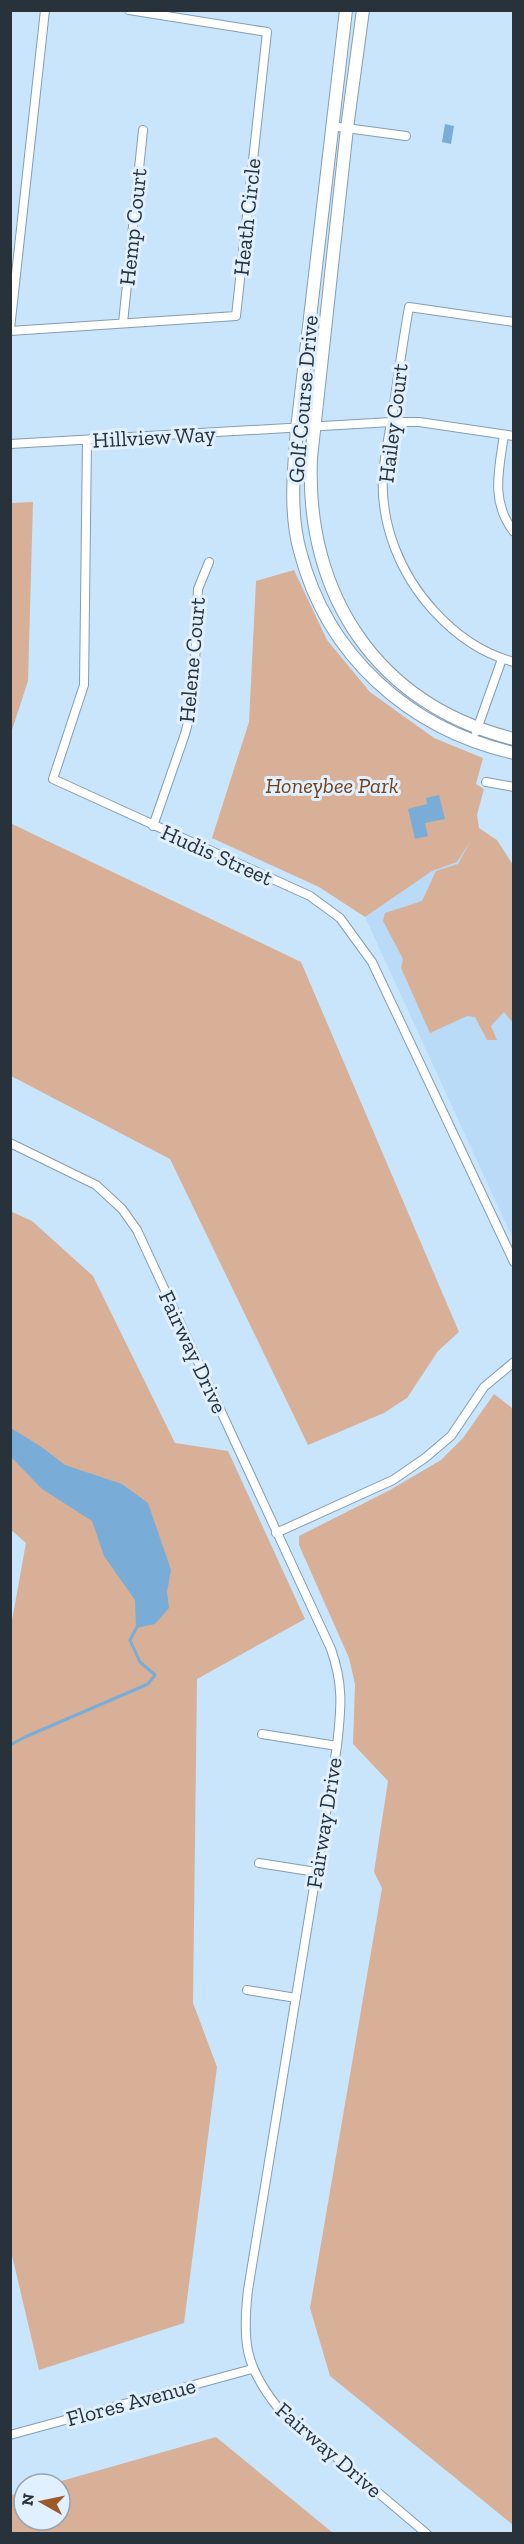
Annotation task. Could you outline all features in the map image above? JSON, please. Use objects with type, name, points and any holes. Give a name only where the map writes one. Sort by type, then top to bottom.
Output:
[{"type":"street","name":"Heath Circle","points":[[45,10],[10,330],[236,316],[267,32],[129,10]]},
{"type":"street","name":"Golf Course Drive","points":[[346,10],[293,471],[299,550],[319,603],[336,634],[367,674],[407,706],[473,741],[513,753]]},
{"type":"street","name":"Golf Course Drive","points":[[363,10],[346,128],[315,428],[310,491],[317,543],[330,587],[371,654],[405,687],[432,706],[478,728],[513,739]]},
{"type":"street","points":[[331,126],[406,136]]},
{"type":"street","name":"Hemp Court","points":[[123,323],[143,130]]},
{"type":"street","name":"Hailey Court","points":[[513,322],[409,307],[383,475],[385,511],[394,548],[421,597],[446,624],[472,644],[513,662]]},
{"type":"street","name":"Hillview Way","points":[[10,444],[391,422],[418,422],[509,435]]},
{"type":"street","points":[[509,435],[497,478],[502,514],[513,532]]},
{"type":"street","name":"Hudis Street","points":[[87,440],[84,685],[53,779],[310,896],[340,918],[372,962],[513,1262]]},
{"type":"street","name":"Helene Court","points":[[153,826],[185,734],[190,711],[194,689],[198,589],[208,562]]},
{"type":"street","points":[[473,741],[502,659]]},
{"type":"street","points":[[486,782],[513,787]]},
{"type":"street","name":"Fairway Drive","points":[[10,1143],[96,1185],[122,1209],[137,1230],[331,1649],[340,1673],[342,1706],[337,1746],[246,2307],[246,2343],[252,2369],[264,2390],[279,2409],[427,2534]]},
{"type":"street","points":[[276,1533],[393,1480],[425,1458],[451,1436],[484,1387],[513,1362]]},
{"type":"street","points":[[262,1734],[337,1746]]},
{"type":"street","points":[[259,1863],[316,1872]]},
{"type":"street","points":[[247,1990],[296,1998]]},
{"type":"street","name":"Flores Avenue","points":[[10,2435],[252,2369]]},
{"type":"shaded area","points":[[445,124],[454,126],[451,144],[442,142]]},
{"type":"shaded area","points":[[439,795],[445,819],[425,823],[428,836],[415,839],[408,809],[427,804],[426,798]]},
{"type":"shaded area","points":[[471,838],[513,880],[513,1239],[365,917],[432,871],[457,862]]},
{"type":"shaded area","points":[[11,1428],[65,1465],[122,1484],[148,1503],[171,1570],[167,1592],[169,1608],[155,1624],[136,1628],[135,1600],[104,1556],[92,1521],[42,1489],[11,1457]]},
{"type":"green space","points":[[33,502],[28,681],[11,733],[11,503]]},
{"type":"green space","name":"Honeybee Park","points":[[294,570],[327,640],[370,692],[434,738],[483,758],[476,784],[484,789],[477,815],[479,828],[497,840],[513,865],[513,1023],[504,1012],[491,1026],[497,1040],[487,1040],[475,1017],[467,1016],[430,1033],[401,968],[403,959],[383,921],[385,913],[422,901],[436,871],[458,864],[470,842],[457,862],[432,871],[365,917],[319,887],[212,838],[249,722],[256,581]]},
{"type":"green space","points":[[10,823],[301,962],[459,1332],[438,1351],[407,1398],[384,1413],[308,1445],[170,1159],[11,1076]]},
{"type":"green space","points":[[10,1211],[32,1221],[93,1276],[175,1443],[228,1451],[305,1619],[197,1679],[193,2003],[217,2067],[184,2323],[39,2370],[10,2247],[10,1631],[26,1543],[10,1529]]},
{"type":"green space","points":[[494,1394],[511,1407],[514,1413],[513,2525],[330,2376],[310,2308],[382,1888],[374,1872],[388,1781],[353,1744],[355,1684],[349,1658],[299,1545],[299,1536],[390,1490],[441,1460],[463,1438]]},
{"type":"green space","points":[[216,2437],[333,2533],[11,2533],[12,2495],[12,2532],[72,2532],[72,2478]]},
{"type":"waterway","points":[[10,1745],[148,1684],[155,1675],[140,1662],[130,1640],[138,1625]]}]
